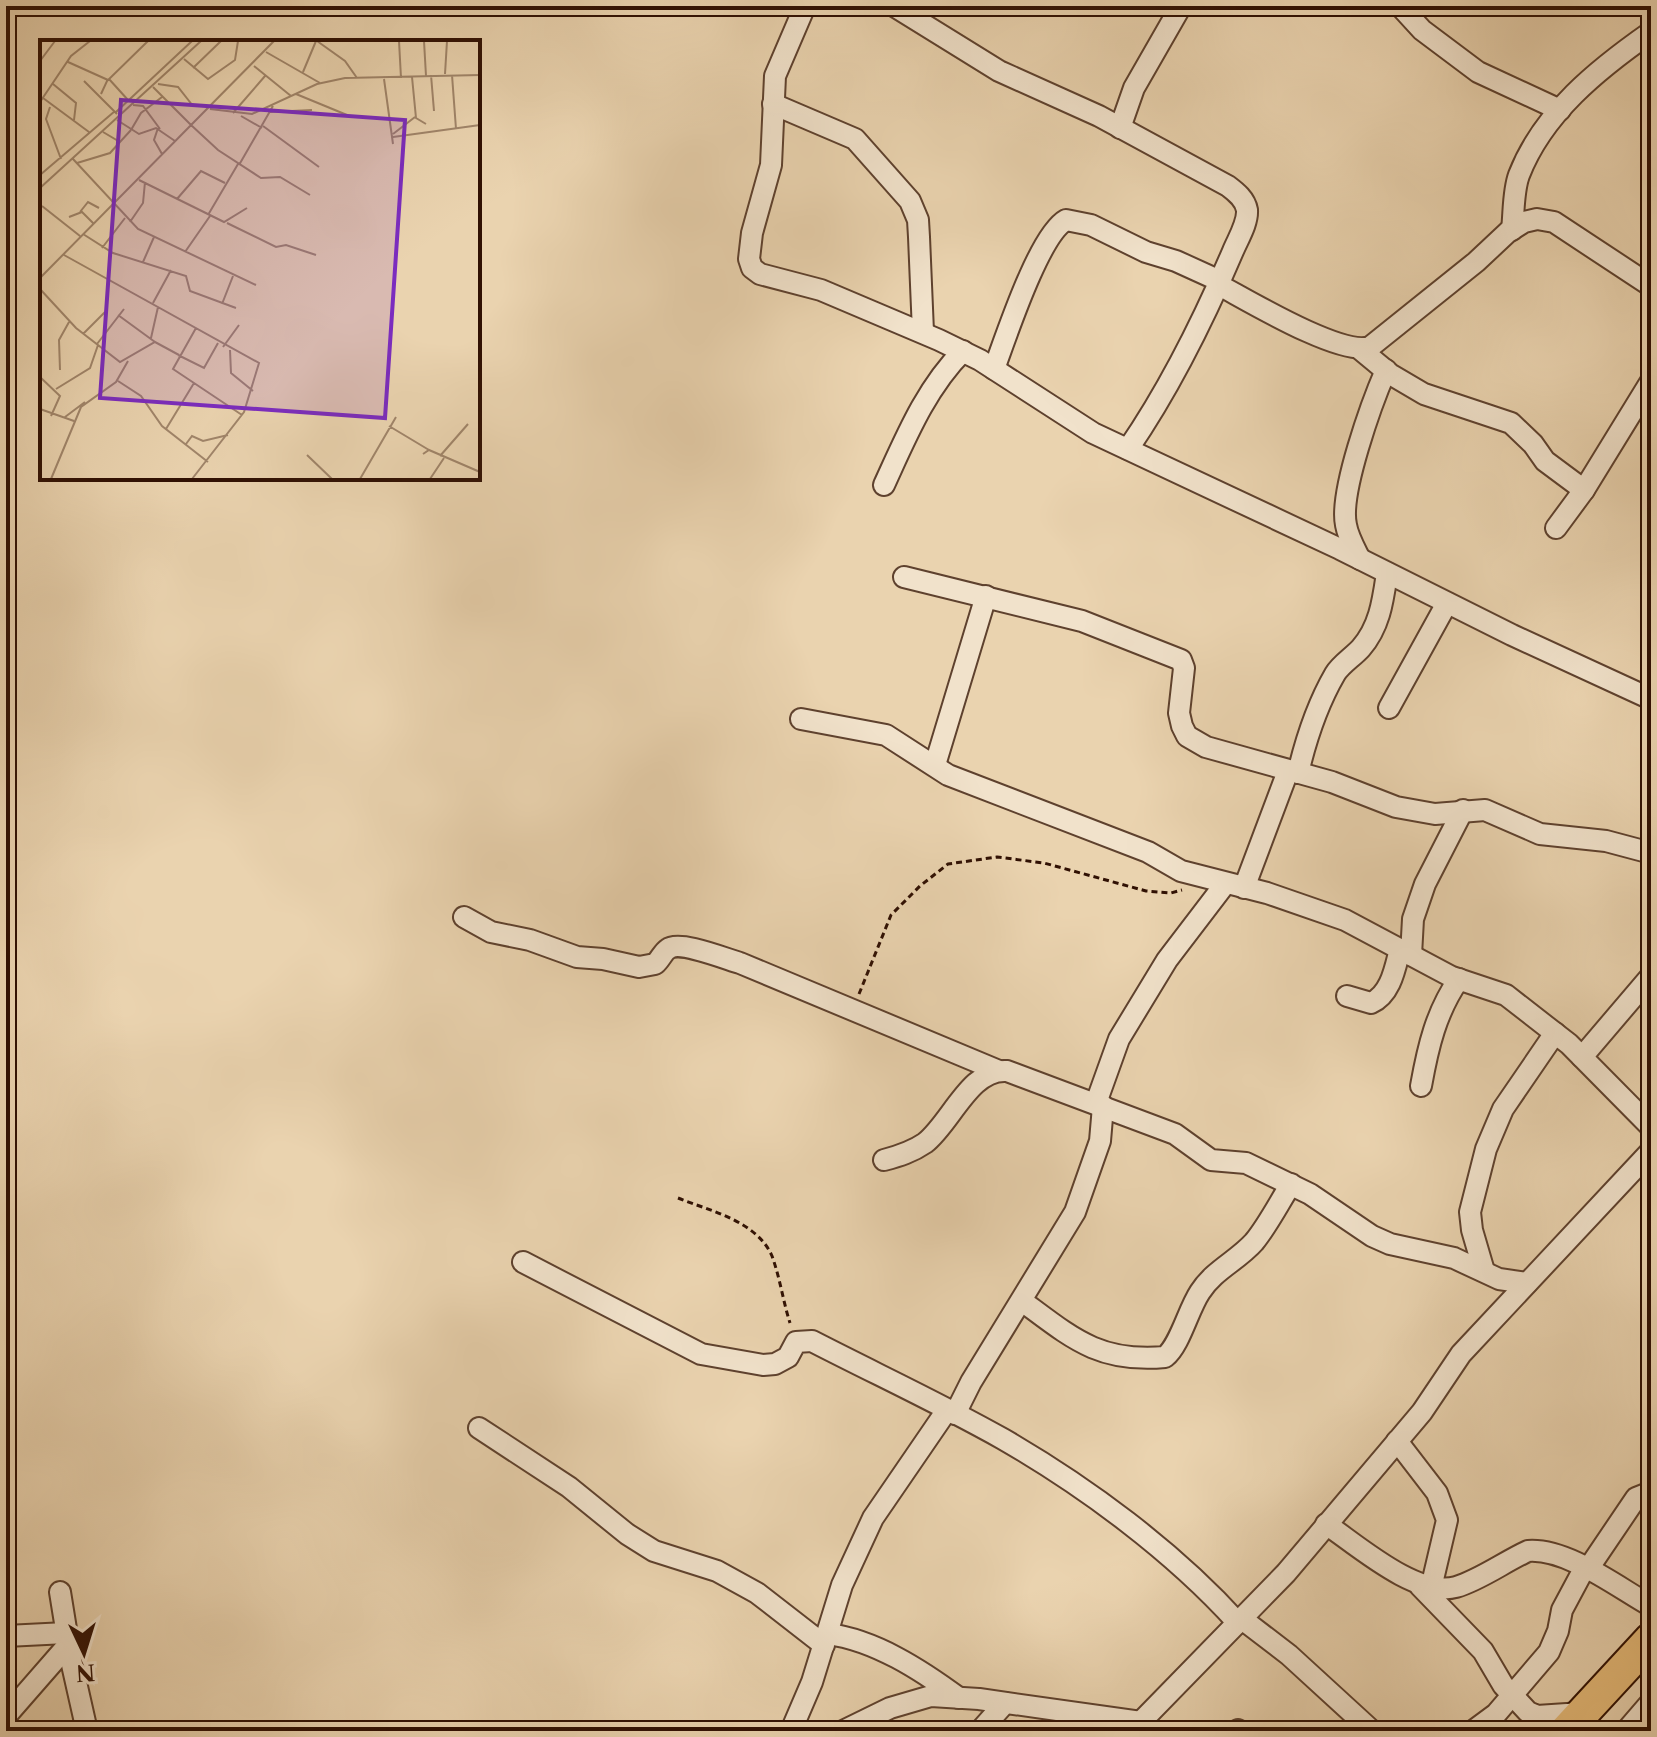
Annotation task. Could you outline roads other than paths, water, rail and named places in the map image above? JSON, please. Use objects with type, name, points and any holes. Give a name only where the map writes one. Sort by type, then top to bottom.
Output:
[{"type":"highway","points":[[1574,1722],[1651,1639]]},
{"type":"street","points":[[805,6],[775,76],[771,165],[752,233],[749,259],[752,268],[760,274],[821,290],[963,351],[1093,433],[1651,699]]},
{"type":"street","points":[[894,6],[999,71],[1120,128],[1228,186],[1238,193],[1244,203],[1246,221],[1220,283],[1149,419],[1128,449]]},
{"type":"street","points":[[1120,128],[1134,88],[1181,6]]},
{"type":"street","points":[[1400,6],[1422,30],[1478,72],[1560,110]]},
{"type":"street","points":[[1512,230],[1518,178],[1535,142],[1599,69],[1651,32]]},
{"type":"street","points":[[773,104],[855,139],[910,201],[918,229],[923,332]]},
{"type":"street","points":[[1361,350],[1370,347],[1512,230],[1524,222],[1537,219],[1554,222],[1651,286]]},
{"type":"street","points":[[994,369],[1039,252],[1059,224],[1066,220],[1091,225],[1146,252],[1176,261],[1312,333],[1361,350],[1424,394],[1511,423],[1545,461],[1584,490]]},
{"type":"street","points":[[884,485],[935,383],[963,351]]},
{"type":"street","points":[[1360,559],[1345,522],[1349,483],[1386,370]]},
{"type":"street","points":[[1556,528],[1584,490],[1651,381]]},
{"type":"street","points":[[786,1729],[826,1640],[842,1585],[873,1518],[971,1382],[1075,1212],[1100,1141],[1100,1104],[1119,1039],[1167,960],[1235,886],[1293,772],[1337,670],[1362,646],[1373,630],[1380,614],[1387,573]]},
{"type":"street","points":[[904,577],[1082,621],[1181,660],[1184,668],[1179,713],[1182,726],[1187,736],[1206,747],[1353,789],[1396,807],[1435,814],[1485,810],[1540,834],[1606,841],[1651,853]]},
{"type":"street","points":[[935,765],[986,596]]},
{"type":"street","points":[[1389,708],[1447,603]]},
{"type":"street","points":[[801,719],[886,735],[948,775],[1148,852],[1181,871],[1267,893],[1345,920],[1459,979],[1506,995],[1582,1057],[1651,1127]]},
{"type":"street","points":[[1347,996],[1371,1003],[1378,1000],[1391,980],[1405,952],[1425,884],[1463,810]]},
{"type":"street","points":[[464,917],[491,932],[530,940],[577,957],[639,967],[655,964],[670,947],[681,946],[740,963],[999,1071],[1100,1104],[1175,1134],[1211,1160],[1246,1163],[1291,1184],[1372,1236],[1390,1244],[1454,1258],[1499,1279],[1527,1283]]},
{"type":"street","points":[[1582,1057],[1651,976]]},
{"type":"street","points":[[1421,1086],[1435,1023],[1445,999],[1459,979]]},
{"type":"street","points":[[1484,1271],[1470,1212],[1486,1149],[1503,1109],[1555,1033]]},
{"type":"street","points":[[884,1160],[910,1153],[927,1142],[978,1080],[999,1071]]},
{"type":"street","points":[[843,1731],[890,1708],[931,1696],[1005,1703],[1136,1726],[1286,1573],[1422,1412],[1461,1354],[1651,1151]]},
{"type":"street","points":[[1022,1301],[1077,1342],[1102,1352],[1138,1358],[1165,1357],[1175,1345],[1180,1328],[1199,1293],[1215,1273],[1253,1242],[1291,1184]]},
{"type":"street","points":[[523,1262],[701,1354],[763,1365],[783,1361],[796,1342],[812,1341],[1003,1439],[1076,1485],[1192,1576],[1240,1621],[1289,1655],[1372,1731]]},
{"type":"street","points":[[479,1428],[529,1459],[654,1551],[717,1571],[757,1593],[826,1640]]},
{"type":"street","points":[[1397,1441],[1437,1493],[1447,1520],[1424,1586]]},
{"type":"street","points":[[1473,1731],[1496,1714],[1549,1652],[1562,1610],[1587,1568],[1636,1498],[1650,1490]]},
{"type":"street","points":[[1326,1524],[1424,1586],[1483,1651],[1503,1685],[1537,1716],[1574,1722]]},
{"type":"street","points":[[1424,1586],[1440,1590],[1458,1587],[1528,1551],[1540,1550],[1561,1555],[1587,1568],[1651,1606]]},
{"type":"street","points":[[60,1592],[87,1731]]},
{"type":"street","points":[[826,1640],[842,1635],[904,1662],[959,1698]]},
{"type":"street","points":[[6,1636],[67,1639]]},
{"type":"street","points":[[6,1716],[67,1639]]},
{"type":"street","points":[[1626,1731],[1651,1702]]},
{"type":"street","points":[[980,1731],[1005,1703]]}]
